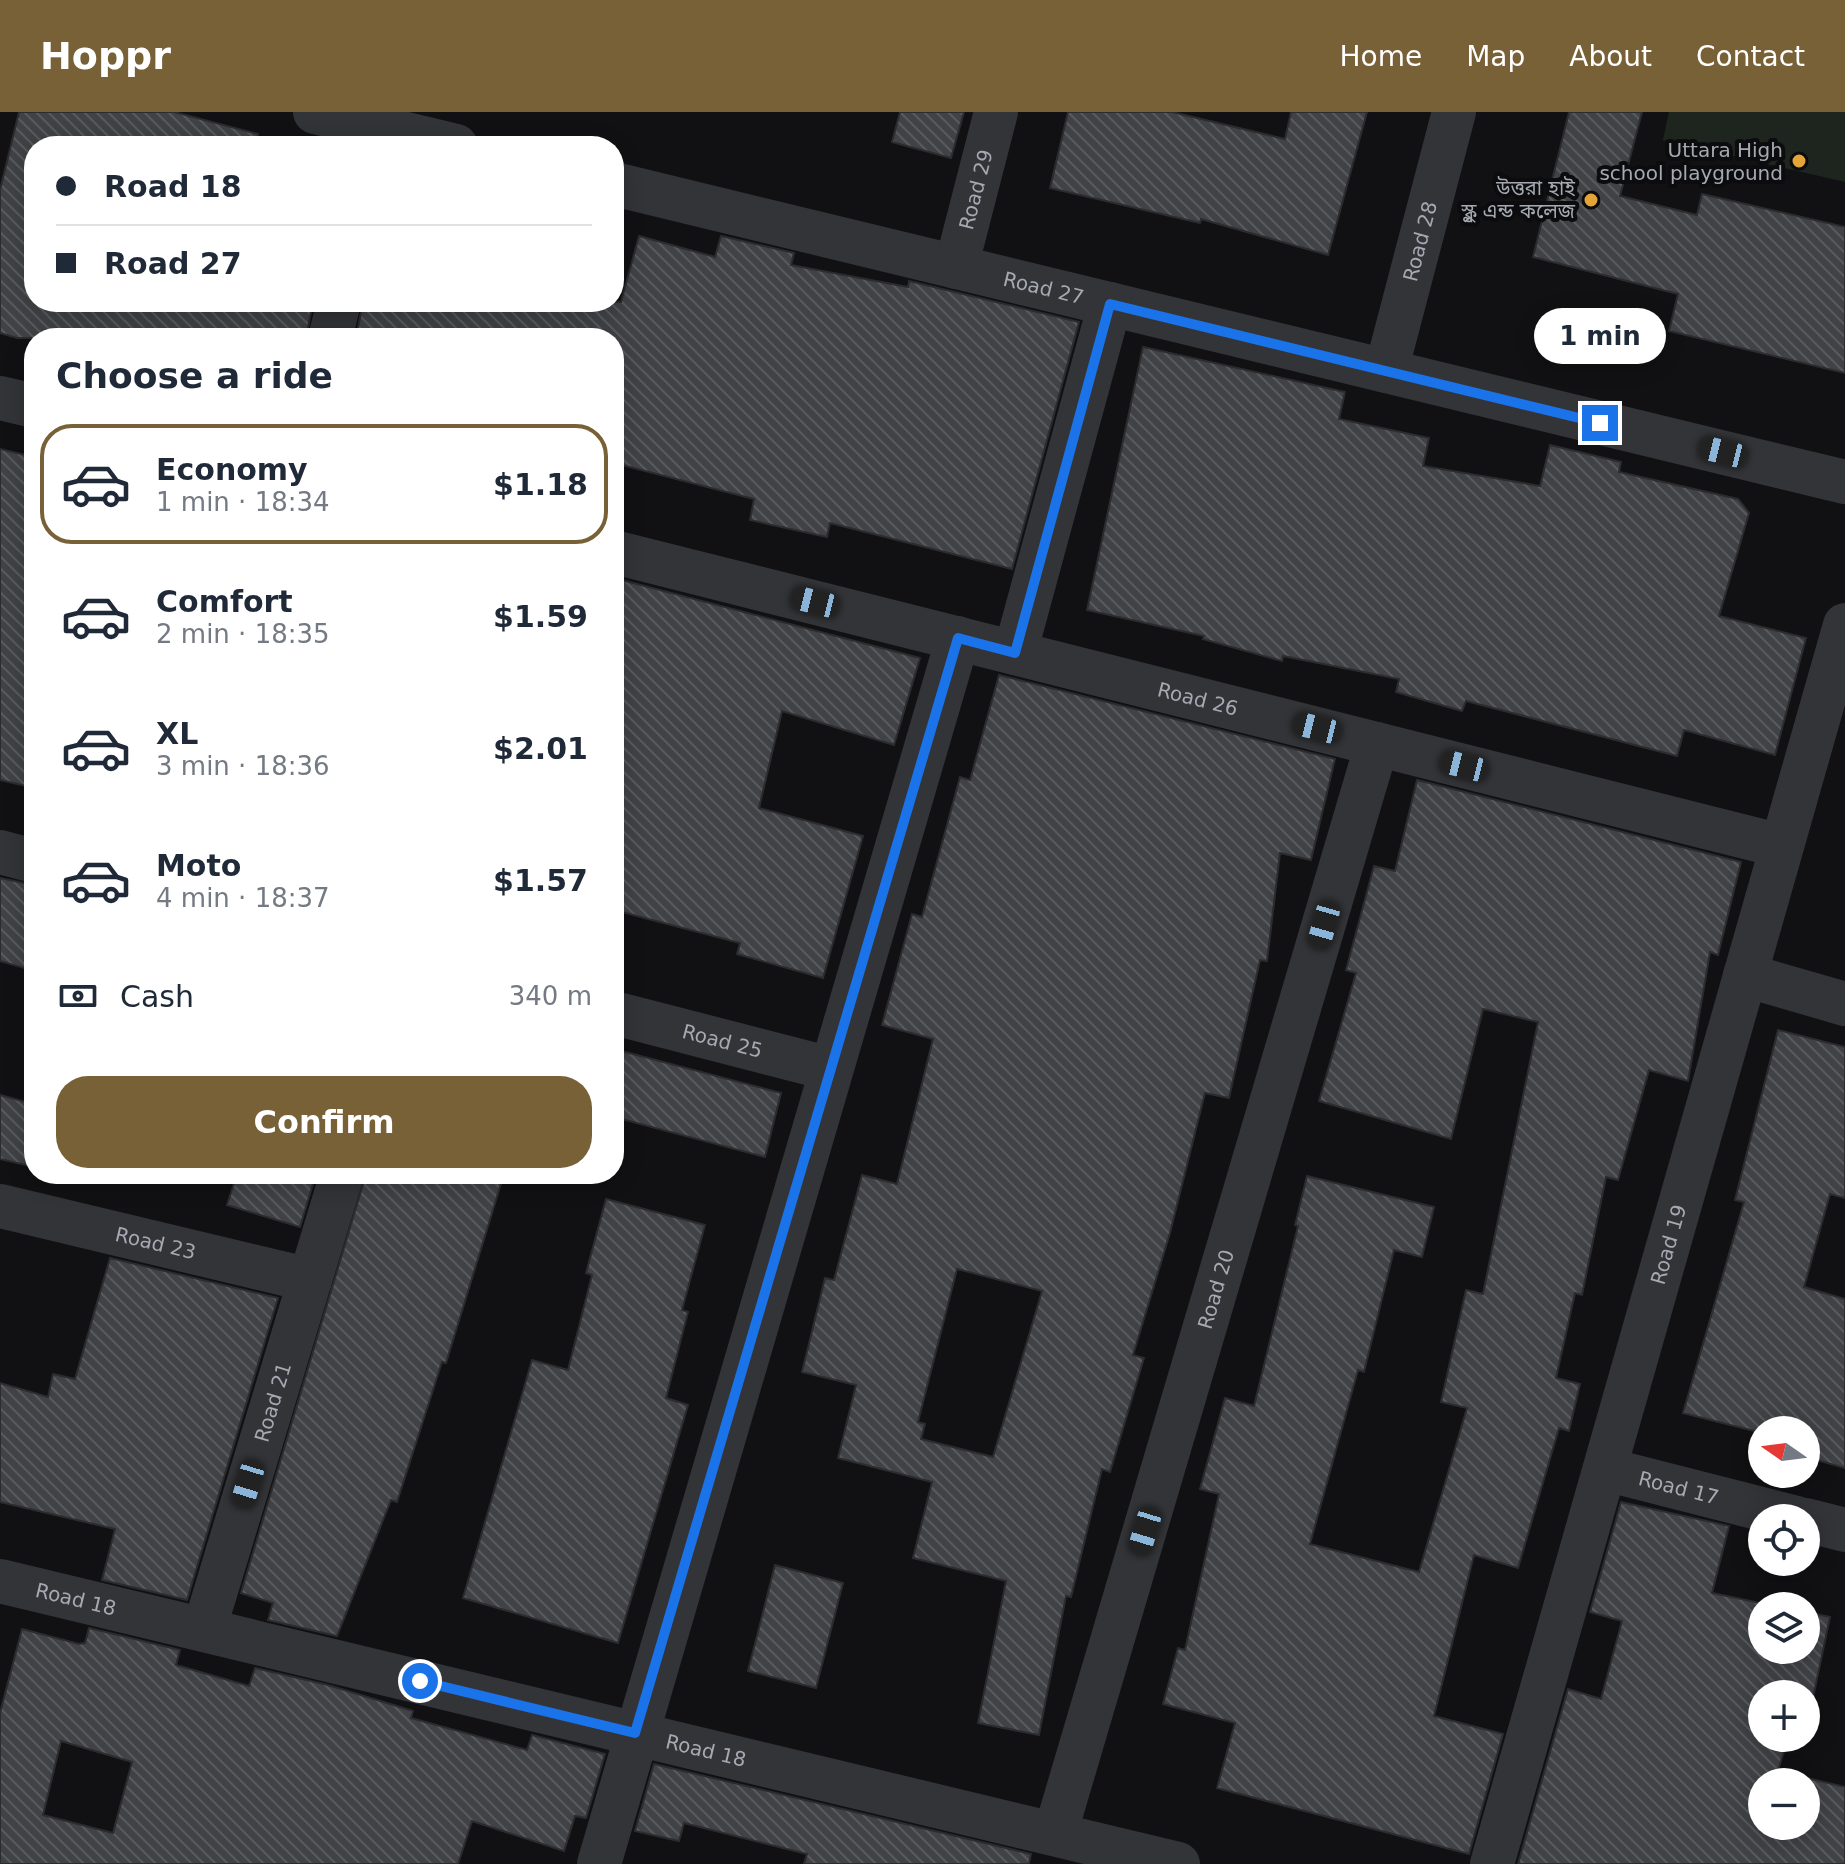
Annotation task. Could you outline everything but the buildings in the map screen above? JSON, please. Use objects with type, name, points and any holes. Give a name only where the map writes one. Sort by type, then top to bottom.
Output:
[{"type":"street","points":[[315,112],[378,136]]},
{"type":"street","name":"Road 29","points":[[956,267],[996,112]]},
{"type":"street","name":"Road 28","points":[[1386,371],[1454,112]]},
{"type":"street","name":"Road 27","points":[[624,186],[1845,482]]},
{"type":"street","points":[[1015,653],[1110,304]]},
{"type":"street","points":[[0,398],[24,404]]},
{"type":"street","name":"Road 26","points":[[624,554],[1781,846]]},
{"type":"street","name":"Road 19","points":[[1492,1864],[1845,625]]},
{"type":"street","points":[[599,1864],[958,638]]},
{"type":"street","name":"Road 20","points":[[1055,1834],[1377,744]]},
{"type":"street","points":[[0,852],[24,858]]},
{"type":"street","points":[[1745,975],[1845,1004]]},
{"type":"street","name":"Road 25","points":[[624,1016],[831,1069]]},
{"type":"street","name":"Road 21","points":[[204,1630],[339,1184]]},
{"type":"street","name":"Road 23","points":[[0,1206],[310,1280]]},
{"type":"street","name":"Road 17","points":[[1605,1469],[1748,1505]]},
{"type":"street","points":[[1820,1524],[1845,1530]]},
{"type":"street","name":"Road 18","points":[[0,1581],[1178,1864]]},
{"type":"shaded area","name":"Uttara High school playground","points":[[1669,112],[1845,112],[1845,182],[1663,140]]},
{"type":"place","name":"Uttara High school playground","points":[[1799,161]]},
{"type":"place","name":"উত্তরা হাই স্কুল এন্ড কলেজ","points":[[1591,200]]},
{"type":"route","points":[[420,1681],[635,1733],[958,638],[1015,653],[1110,304],[1600,423]]}]
